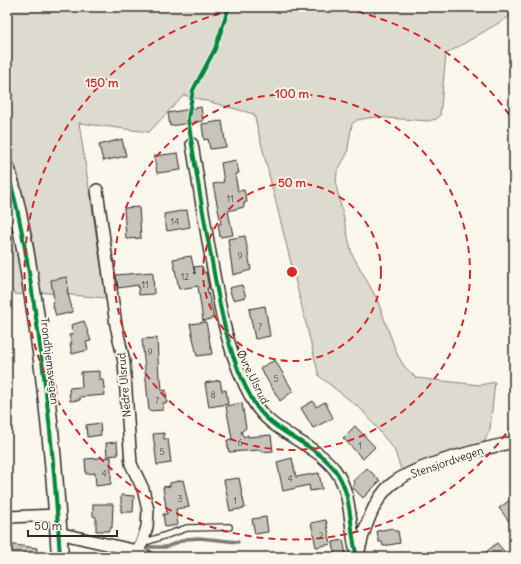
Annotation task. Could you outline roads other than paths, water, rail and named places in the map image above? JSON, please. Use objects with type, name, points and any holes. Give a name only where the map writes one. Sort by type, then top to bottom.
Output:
[{"type":"main road","name":"Trondhjemsvegen","points":[[7,170],[26,252],[42,359],[58,515],[60,557]]},
{"type":"street","name":"Øvre Ulsrud","points":[[192,144],[221,312],[232,357],[253,402],[264,417],[326,459],[336,471],[344,487],[352,540],[358,557]]},
{"type":"street","name":"Nedre Ulsrud","points":[[97,190],[114,309],[124,362],[131,464],[142,489],[148,510],[147,527],[140,547]]},
{"type":"street","name":"Stensjordvegen","points":[[358,557],[362,535],[382,496],[392,484],[410,473],[464,454],[514,442]]},
{"type":"street","points":[[7,517],[58,515]]},
{"type":"street","points":[[58,533],[140,547],[148,557]]},
{"type":"lane","points":[[140,547],[187,528],[230,527]]},
{"type":"waterway","points":[[149,547],[166,547],[186,539],[199,538],[238,542]]}]
